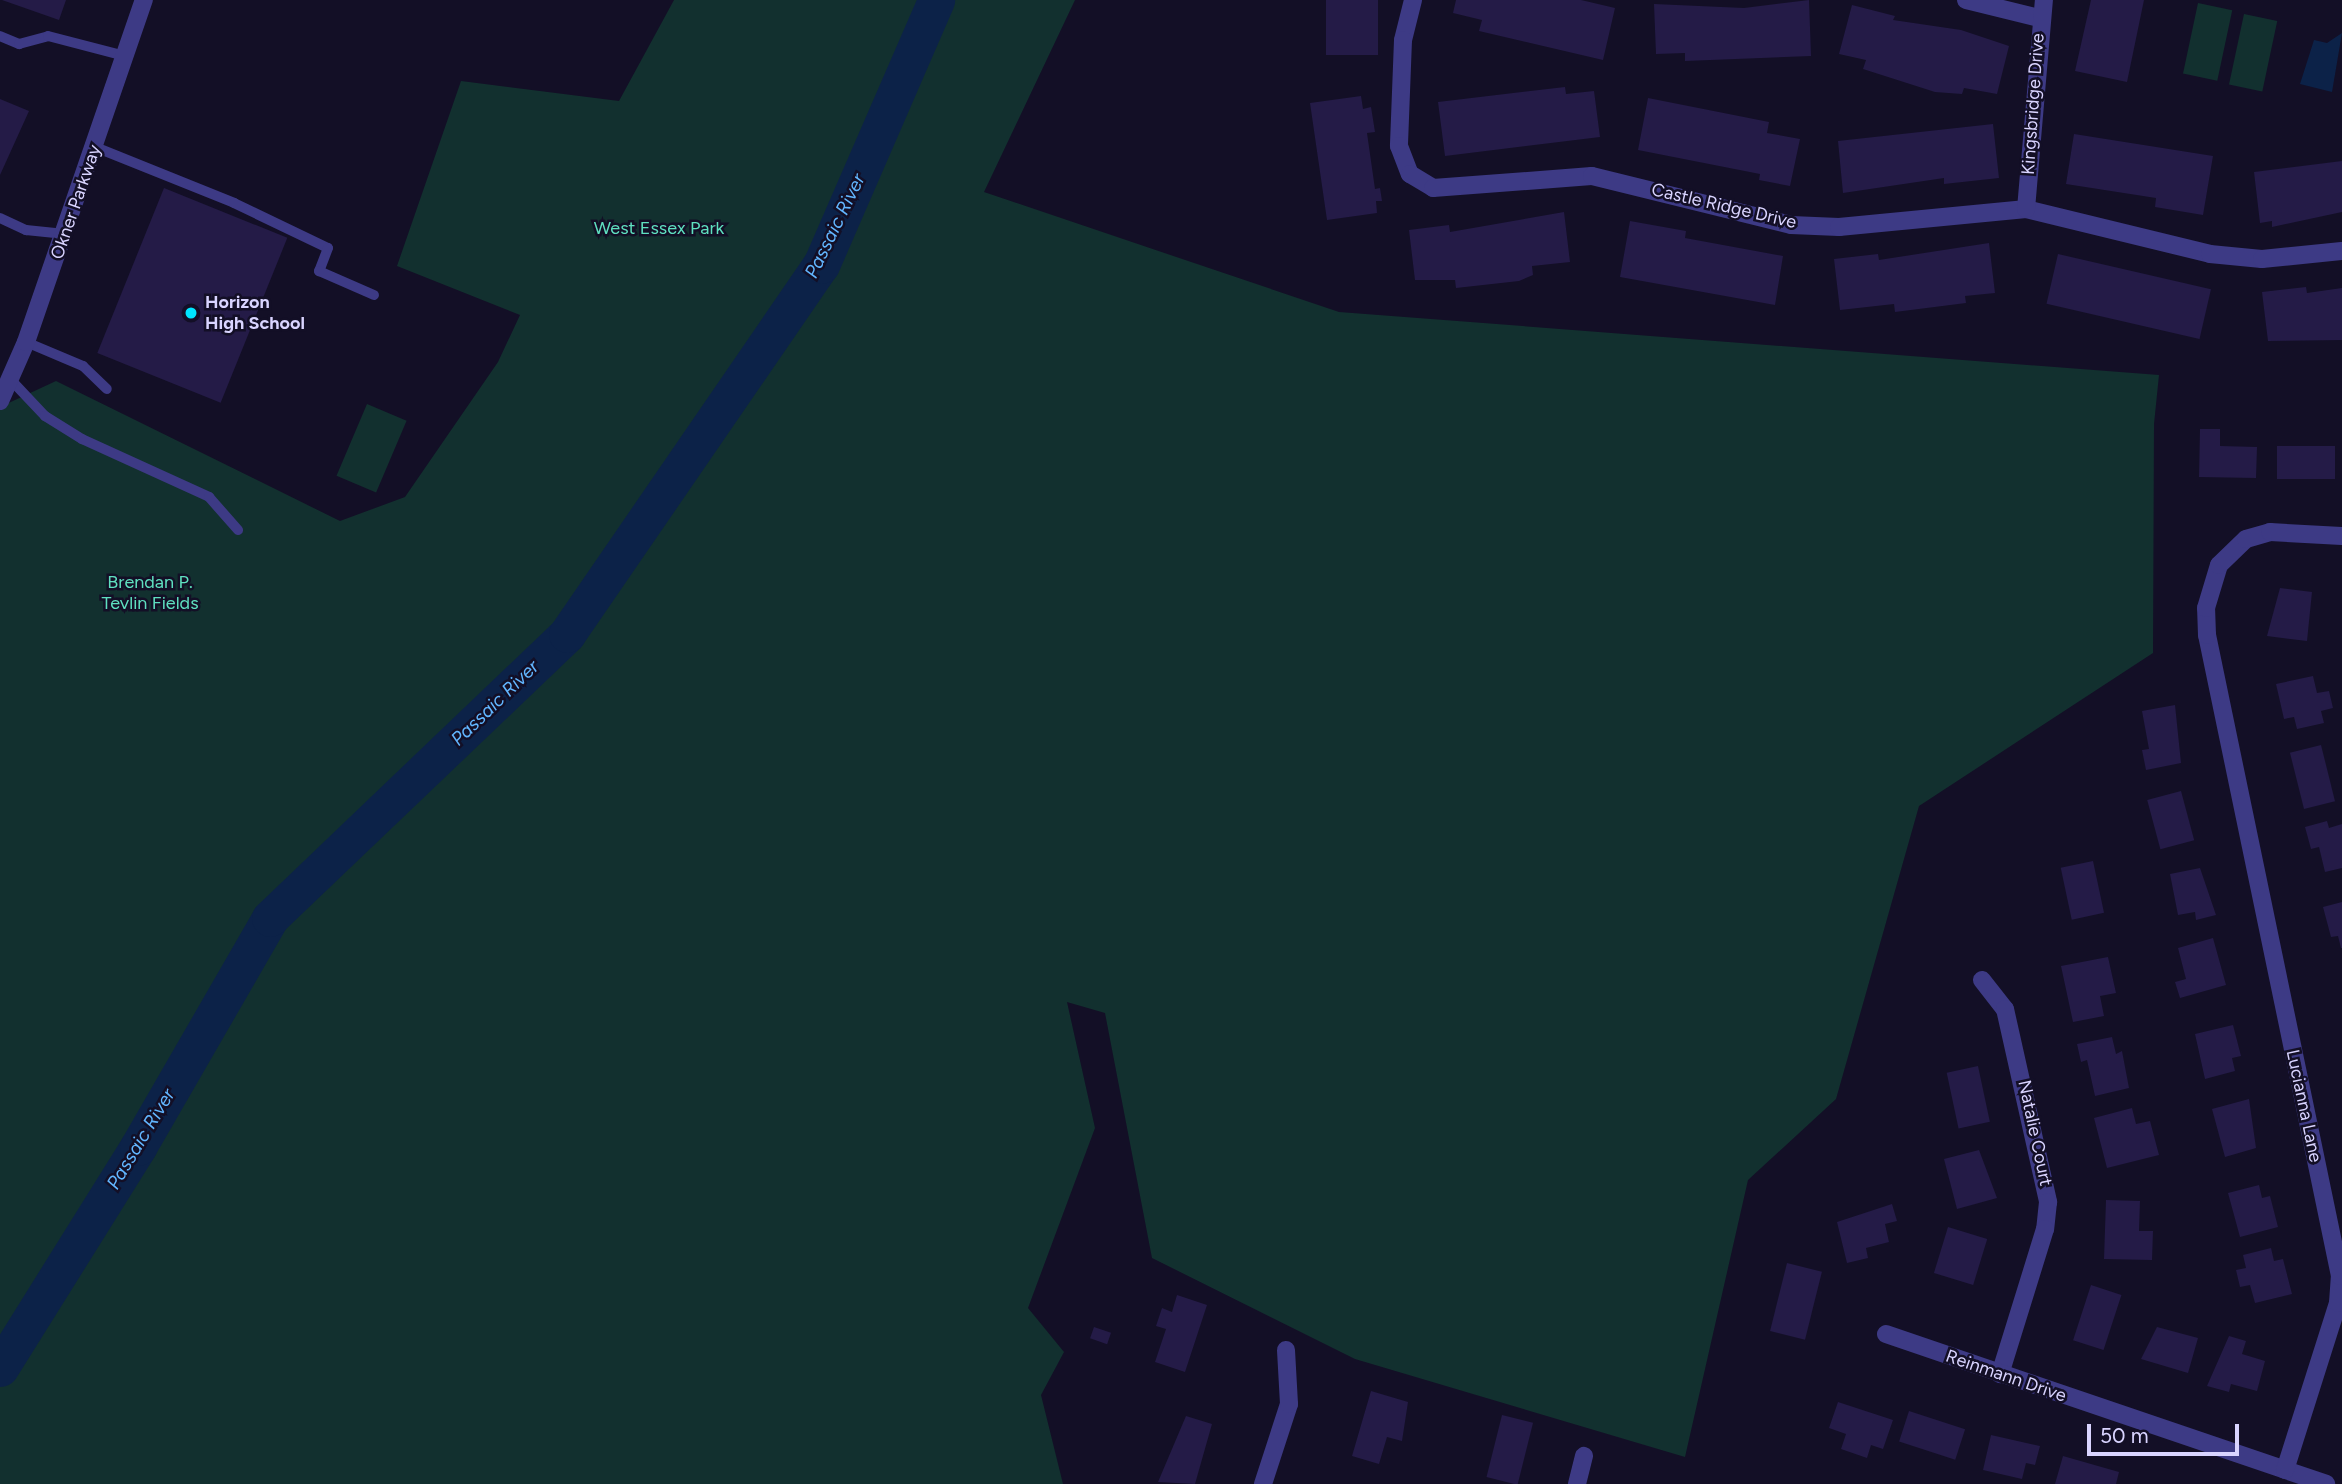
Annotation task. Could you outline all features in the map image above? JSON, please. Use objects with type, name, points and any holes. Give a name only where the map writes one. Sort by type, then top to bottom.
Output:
[{"type":"street","name":"Okner Parkway","points":[[0,401],[26,342],[65,234],[144,0]]},
{"type":"street","name":"Castle Ridge Drive","points":[[1413,0],[1404,40],[1399,146],[1410,174],[1433,188],[1592,176],[1791,225],[1839,227],[2026,209],[2210,254],[2262,259],[2342,251]]},
{"type":"street","points":[[1966,0],[2039,19]]},
{"type":"street","name":"Kingsbridge Drive","points":[[2026,209],[2039,19],[2045,0]]},
{"type":"street","name":"Lucianna Lane","points":[[2284,1470],[2338,1303],[2340,1276],[2207,635],[2206,608],[2219,565],[2235,546],[2270,531],[2342,536]]},
{"type":"street","name":"Natalie Court","points":[[1982,980],[2005,1009],[2048,1202],[2046,1229],[2000,1374]]},
{"type":"street","name":"Reinmann Drive","points":[[1886,1334],[2326,1484]]},
{"type":"street","points":[[1263,1484],[1289,1404],[1286,1350]]},
{"type":"street","points":[[1577,1484],[1584,1456]]},
{"type":"lane","points":[[0,36],[19,44],[48,36],[125,56]]},
{"type":"lane","points":[[95,147],[234,203],[328,248],[319,271],[373,295]]},
{"type":"lane","points":[[0,218],[26,230],[65,234]]},
{"type":"lane","points":[[26,342],[83,366],[107,389]]},
{"type":"lane","points":[[11,380],[45,416],[82,439],[209,497],[238,530]]},
{"type":"green space","points":[[674,0],[1075,0],[984,192],[1339,312],[2159,375],[2154,424],[2153,653],[1919,806],[1836,1099],[1748,1180],[1685,1457],[1355,1359],[1152,1258],[1105,1013],[1067,1002],[1095,1128],[1028,1308],[1064,1352],[1041,1395],[1063,1484],[0,1484],[0,407],[56,381],[340,521],[405,497],[498,362],[520,315],[397,266],[461,81],[619,101]]},
{"type":"green space","points":[[2198,3],[2232,10],[2217,81],[2183,73]]},
{"type":"green space","points":[[2244,14],[2277,21],[2262,91],[2229,84]]},
{"type":"green space","points":[[367,404],[407,421],[376,493],[337,476]]},
{"type":"water","points":[[2342,33],[2332,92],[2300,84],[2314,40],[2327,43]]},
{"type":"building","points":[[2,0],[66,0],[59,20]]},
{"type":"building","points":[[1326,0],[1378,0],[1378,55],[1326,55]]},
{"type":"building","points":[[1456,0],[1581,0],[1615,8],[1603,60],[1479,31],[1482,20],[1453,13]]},
{"type":"building","points":[[1809,0],[1811,56],[1685,61],[1685,53],[1656,54],[1654,4],[1744,8]]},
{"type":"building","points":[[2091,0],[2144,0],[2127,82],[2075,71]]},
{"type":"building","points":[[1852,5],[1895,16],[1893,20],[1961,30],[2009,46],[1997,94],[1964,88],[1962,94],[1935,92],[1863,69],[1866,60],[1839,54]]},
{"type":"building","points":[[1565,87],[1566,94],[1594,91],[1600,137],[1445,156],[1438,102]]},
{"type":"building","points":[[1361,96],[1363,109],[1371,107],[1375,132],[1367,133],[1375,189],[1380,188],[1382,201],[1376,201],[1377,213],[1327,220],[1310,103]]},
{"type":"building","points":[[1648,98],[1769,122],[1767,133],[1800,139],[1790,186],[1759,180],[1760,174],[1638,150]]},
{"type":"building","points":[[0,99],[29,111],[0,175]]},
{"type":"building","points":[[1993,124],[1999,178],[1944,184],[1944,178],[1843,193],[1838,141]]},
{"type":"building","points":[[2074,134],[2213,156],[2203,215],[2155,207],[2156,198],[2066,184]]},
{"type":"building","points":[[2342,161],[2342,212],[2272,227],[2272,221],[2260,223],[2254,172]]},
{"type":"building","name":"Horizon High School","points":[[164,188],[287,238],[221,403],[97,353]]},
{"type":"building","points":[[1564,212],[1570,262],[1532,266],[1533,275],[1519,281],[1456,288],[1455,280],[1415,280],[1409,230],[1449,225],[1450,232]]},
{"type":"building","points":[[1630,221],[1686,231],[1685,238],[1783,256],[1775,305],[1620,277]]},
{"type":"building","points":[[1989,243],[1995,293],[1965,296],[1966,303],[1895,312],[1894,304],[1840,310],[1834,259],[1878,254],[1879,260]]},
{"type":"building","points":[[2058,254],[2211,289],[2200,339],[2047,304]]},
{"type":"building","points":[[2306,287],[2307,293],[2342,288],[2342,340],[2268,341],[2262,292]]},
{"type":"building","points":[[2200,429],[2220,429],[2220,446],[2257,447],[2256,478],[2199,477]]},
{"type":"building","points":[[2277,446],[2335,446],[2335,479],[2277,479]]},
{"type":"building","points":[[2280,588],[2312,592],[2307,641],[2267,636]]},
{"type":"building","points":[[2313,676],[2317,693],[2329,691],[2333,708],[2321,711],[2324,723],[2297,729],[2294,717],[2284,719],[2276,684]]},
{"type":"building","points":[[2175,705],[2181,763],[2146,770],[2142,750],[2149,749],[2142,711]]},
{"type":"building","points":[[2321,745],[2335,801],[2304,809],[2290,753]]},
{"type":"building","points":[[2181,791],[2194,840],[2160,849],[2147,800]]},
{"type":"building","points":[[2327,821],[2329,828],[2342,824],[2342,868],[2325,872],[2319,847],[2311,849],[2305,827]]},
{"type":"building","points":[[2093,861],[2104,913],[2072,920],[2061,868]]},
{"type":"building","points":[[2200,868],[2216,915],[2196,920],[2195,912],[2178,915],[2170,874]]},
{"type":"building","points":[[2342,902],[2341,948],[2338,936],[2331,937],[2323,907]]},
{"type":"building","points":[[2213,938],[2226,985],[2180,998],[2175,982],[2186,979],[2178,948]]},
{"type":"building","points":[[2108,957],[2116,993],[2100,996],[2104,1016],[2073,1022],[2061,966]]},
{"type":"building","points":[[2233,1025],[2241,1056],[2232,1058],[2235,1071],[2205,1079],[2195,1034]]},
{"type":"building","points":[[2112,1037],[2116,1054],[2122,1051],[2129,1088],[2095,1096],[2087,1060],[2081,1062],[2077,1044]]},
{"type":"building","points":[[1978,1066],[1990,1122],[1959,1128],[1947,1073]]},
{"type":"building","points":[[2249,1099],[2256,1148],[2225,1157],[2212,1109]]},
{"type":"building","points":[[2132,1108],[2136,1124],[2150,1121],[2159,1155],[2107,1168],[2094,1118]]},
{"type":"building","points":[[1979,1150],[1997,1198],[1957,1209],[1944,1159]]},
{"type":"building","points":[[2259,1185],[2262,1198],[2270,1196],[2278,1227],[2240,1237],[2228,1193]]},
{"type":"building","points":[[2106,1200],[2140,1201],[2139,1231],[2153,1231],[2152,1260],[2104,1259]]},
{"type":"building","points":[[1892,1204],[1897,1221],[1885,1224],[1889,1242],[1866,1248],[1868,1258],[1847,1263],[1837,1222]]},
{"type":"building","points":[[1948,1227],[1987,1239],[1973,1285],[1934,1273]]},
{"type":"building","points":[[2271,1248],[2274,1261],[2283,1259],[2292,1294],[2255,1303],[2250,1285],[2240,1287],[2236,1270],[2246,1268],[2243,1255]]},
{"type":"building","points":[[1787,1263],[1822,1272],[1805,1340],[1770,1331]]},
{"type":"building","points":[[2091,1285],[2121,1295],[2104,1350],[2073,1340]]},
{"type":"building","points":[[1177,1295],[1207,1305],[1185,1372],[1155,1362],[1166,1329],[1156,1326],[1162,1308],[1172,1312]]},
{"type":"building","points":[[1094,1327],[1111,1333],[1107,1344],[1090,1338]]},
{"type":"building","points":[[2157,1327],[2198,1338],[2188,1373],[2141,1359]]},
{"type":"building","points":[[2229,1336],[2246,1341],[2242,1354],[2265,1361],[2257,1391],[2231,1384],[2229,1392],[2207,1386]]},
{"type":"building","points":[[1371,1391],[1408,1402],[1402,1441],[1387,1437],[1379,1464],[1352,1456]]},
{"type":"building","points":[[1838,1402],[1893,1420],[1883,1449],[1871,1445],[1867,1458],[1841,1449],[1846,1434],[1829,1428]]},
{"type":"building","points":[[1909,1411],[1965,1429],[1955,1460],[1899,1441]]},
{"type":"building","points":[[1502,1415],[1533,1423],[1518,1484],[1487,1477]]},
{"type":"building","points":[[1186,1416],[1212,1424],[1195,1484],[1158,1482]]},
{"type":"building","points":[[1991,1435],[2040,1446],[2035,1465],[2026,1463],[2022,1479],[1983,1470]]},
{"type":"building","points":[[2063,1456],[2119,1472],[2116,1484],[2055,1484]]},
{"type":"waterway","name":"Passaic River","points":[[0,1368],[138,1147],[270,918],[567,634],[821,265],[936,0]]},
{"type":"place","name":"Horizon High School","points":[[191,313]]},
{"type":"park label","name":"West Essex Park","points":[[659,228]]},
{"type":"park label","name":"Brendan P. Tevlin Fields","points":[[150,593]]}]
